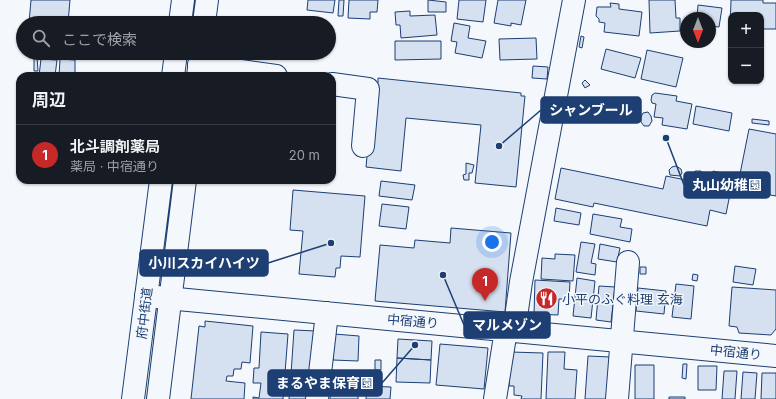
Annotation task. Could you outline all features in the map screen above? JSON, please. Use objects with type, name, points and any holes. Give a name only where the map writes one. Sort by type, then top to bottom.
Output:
[{"type":"street","points":[[181,16],[183,0]]},
{"type":"street","points":[[205,16],[207,0]]},
{"type":"street","points":[[495,399],[521,282],[574,0]]},
{"type":"street","points":[[174,72],[175,60]]},
{"type":"street","points":[[199,65],[248,72]]},
{"type":"street","points":[[336,84],[368,88],[363,146]]},
{"type":"street","name":"府中街道","points":[[133,399],[160,184]]},
{"type":"street","name":"府中街道","points":[[158,399],[184,184]]},
{"type":"street","points":[[617,399],[628,262]]},
{"type":"street","name":"中宿通り","points":[[146,296],[776,356]]},
{"type":"street","points":[[317,399],[326,313]]},
{"type":"building","points":[[31,0],[70,0],[69,16],[30,16]]},
{"type":"building","points":[[308,0],[335,0],[333,13],[307,10]]},
{"type":"building","points":[[339,0],[344,0],[343,16],[338,16]]},
{"type":"building","points":[[349,0],[378,0],[377,12],[370,12],[370,19],[348,18]]},
{"type":"building","points":[[428,0],[446,2],[446,12],[428,12]]},
{"type":"building","points":[[459,0],[486,0],[483,22],[457,19]]},
{"type":"building","points":[[498,0],[526,0],[521,25],[511,23],[511,26],[494,23]]},
{"type":"building","points":[[649,0],[675,0],[676,18],[680,18],[680,31],[650,33]]},
{"type":"building","points":[[731,0],[763,0],[763,3],[776,3],[776,29],[764,29],[764,12],[731,12]]},
{"type":"building","points":[[610,3],[619,4],[619,9],[642,12],[639,36],[604,32],[605,23],[599,22],[599,19],[596,16],[597,7],[611,7]]},
{"type":"building","points":[[698,5],[722,8],[719,27],[716,27],[716,12],[697,12]]},
{"type":"building","points":[[410,11],[410,16],[435,15],[437,35],[401,38],[400,25],[396,25],[395,12]]},
{"type":"building","points":[[454,23],[470,26],[468,38],[486,41],[482,58],[455,53],[457,42],[451,41]]},
{"type":"building","points":[[581,36],[584,37],[582,48],[579,47]]},
{"type":"building","points":[[536,38],[537,59],[500,60],[499,39]]},
{"type":"building","points":[[395,41],[441,41],[441,59],[395,60]]},
{"type":"building","points":[[606,49],[641,58],[635,78],[601,69]]},
{"type":"building","points":[[647,50],[683,58],[676,87],[641,79]]},
{"type":"building","points":[[34,60],[37,60],[38,71],[34,71]]},
{"type":"building","points":[[41,60],[57,60],[56,72],[39,72]]},
{"type":"building","points":[[60,60],[75,60],[75,72],[59,72]]},
{"type":"building","points":[[533,66],[548,67],[547,79],[532,78]]},
{"type":"building","points":[[378,78],[521,93],[521,96],[525,96],[516,187],[475,183],[481,125],[406,118],[401,171],[366,167],[374,82],[378,83]]},
{"type":"building","points":[[585,80],[590,85],[585,88],[582,83]]},
{"type":"building","points":[[655,93],[677,96],[676,101],[692,104],[687,129],[662,125],[663,118],[654,117],[656,104],[652,103],[651,100],[652,95]]},
{"type":"building","points":[[696,106],[732,113],[729,131],[693,124]]},
{"type":"building","points":[[648,112],[652,121],[649,126],[644,126],[641,122],[641,117],[643,113]]},
{"type":"building","points":[[752,119],[769,121],[769,125],[752,123]]},
{"type":"building","points":[[749,129],[776,134],[776,196],[737,189]]},
{"type":"building","points":[[466,163],[474,165],[472,173],[469,173],[469,180],[464,180],[463,175],[466,174]]},
{"type":"building","points":[[676,166],[681,169],[682,173],[680,176],[670,175],[669,170]]},
{"type":"building","points":[[561,168],[663,189],[666,176],[731,189],[726,214],[710,210],[707,226],[594,203],[593,207],[555,199]]},
{"type":"building","points":[[695,171],[701,171],[704,175],[703,181],[692,179],[691,175]]},
{"type":"building","points":[[713,171],[732,175],[731,181],[711,178]]},
{"type":"building","points":[[381,181],[415,185],[412,200],[379,196]]},
{"type":"building","points":[[293,190],[365,196],[360,257],[341,256],[340,268],[336,268],[335,277],[299,274],[303,231],[290,230]]},
{"type":"building","points":[[382,204],[409,207],[406,229],[379,226]]},
{"type":"building","points":[[556,208],[581,213],[579,225],[554,221]]},
{"type":"building","points":[[593,214],[622,219],[620,227],[632,229],[630,242],[590,234]]},
{"type":"building","points":[[451,228],[511,233],[505,312],[375,301],[380,245],[414,248],[415,240],[450,243]]},
{"type":"building","points":[[581,242],[595,244],[591,263],[596,264],[595,275],[576,272]]},
{"type":"building","points":[[600,244],[620,248],[617,262],[598,259]]},
{"type":"building","points":[[555,254],[575,255],[573,281],[541,279],[542,258],[555,259]]},
{"type":"building","points":[[735,266],[756,269],[753,285],[733,282]]},
{"type":"building","points":[[640,267],[646,267],[646,274],[640,274]]},
{"type":"building","points":[[693,274],[698,275],[697,281],[692,280]]},
{"type":"building","points":[[577,278],[595,281],[591,318],[573,316]]},
{"type":"building","points":[[535,280],[570,282],[569,299],[559,299],[558,315],[534,314]]},
{"type":"building","points":[[676,284],[694,286],[691,319],[672,317]]},
{"type":"building","points":[[599,286],[615,287],[611,322],[596,320]]},
{"type":"building","points":[[732,287],[776,290],[776,329],[771,335],[739,333],[737,327],[729,326]]},
{"type":"building","points":[[638,288],[666,291],[664,314],[636,311]]},
{"type":"building","points":[[205,321],[253,326],[250,363],[242,362],[241,369],[234,369],[233,376],[227,376],[226,381],[245,383],[244,399],[191,399],[199,326],[205,327]]},
{"type":"building","points":[[294,330],[316,331],[313,376],[291,374]]},
{"type":"building","points":[[261,332],[288,334],[283,399],[253,399],[253,397],[259,398],[261,383],[253,383],[254,368],[259,368]]},
{"type":"building","points":[[334,334],[359,336],[358,361],[333,360]]},
{"type":"building","points":[[398,339],[432,341],[431,360],[397,358]]},
{"type":"building","points":[[440,344],[488,348],[484,389],[436,385]]},
{"type":"building","points":[[511,352],[543,353],[541,399],[521,399],[522,396],[514,395],[514,386],[509,386]]},
{"type":"building","points":[[548,352],[565,352],[564,369],[577,370],[575,399],[546,399]]},
{"type":"building","points":[[588,356],[610,357],[607,399],[585,399]]},
{"type":"building","points":[[397,358],[431,360],[430,383],[396,382]]},
{"type":"building","points":[[375,360],[381,360],[381,370],[375,370]]},
{"type":"building","points":[[683,364],[687,364],[686,379],[682,378]]},
{"type":"building","points":[[635,365],[654,365],[654,399],[635,399]]},
{"type":"building","points":[[698,366],[717,366],[716,390],[698,390]]},
{"type":"building","points":[[724,371],[737,371],[735,399],[722,399]]},
{"type":"building","points":[[743,372],[757,373],[755,399],[741,399]]},
{"type":"building","points":[[762,373],[776,373],[776,399],[761,399]]},
{"type":"building","points":[[290,385],[310,388],[309,399],[289,399]]},
{"type":"building","points":[[331,385],[358,386],[358,399],[330,399]]},
{"type":"building","points":[[367,386],[391,387],[390,399],[366,399]]},
{"type":"building","points":[[669,397],[685,397],[685,399],[669,399]]},
{"type":"place","name":"丸山幼稚園","points":[[666,138]]},
{"type":"place","name":"シャンブール","points":[[499,146]]},
{"type":"place","name":"小川スカイハイツ","points":[[331,243]]},
{"type":"place","name":"マルメゾン","points":[[443,275]]},
{"type":"place","name":"小平のふぐ料理 玄海","points":[[546,299]]},
{"type":"place","name":"北斗調剤薬局","points":[[485,301]]},
{"type":"place","name":"まるやま保育園","points":[[415,345]]}]
